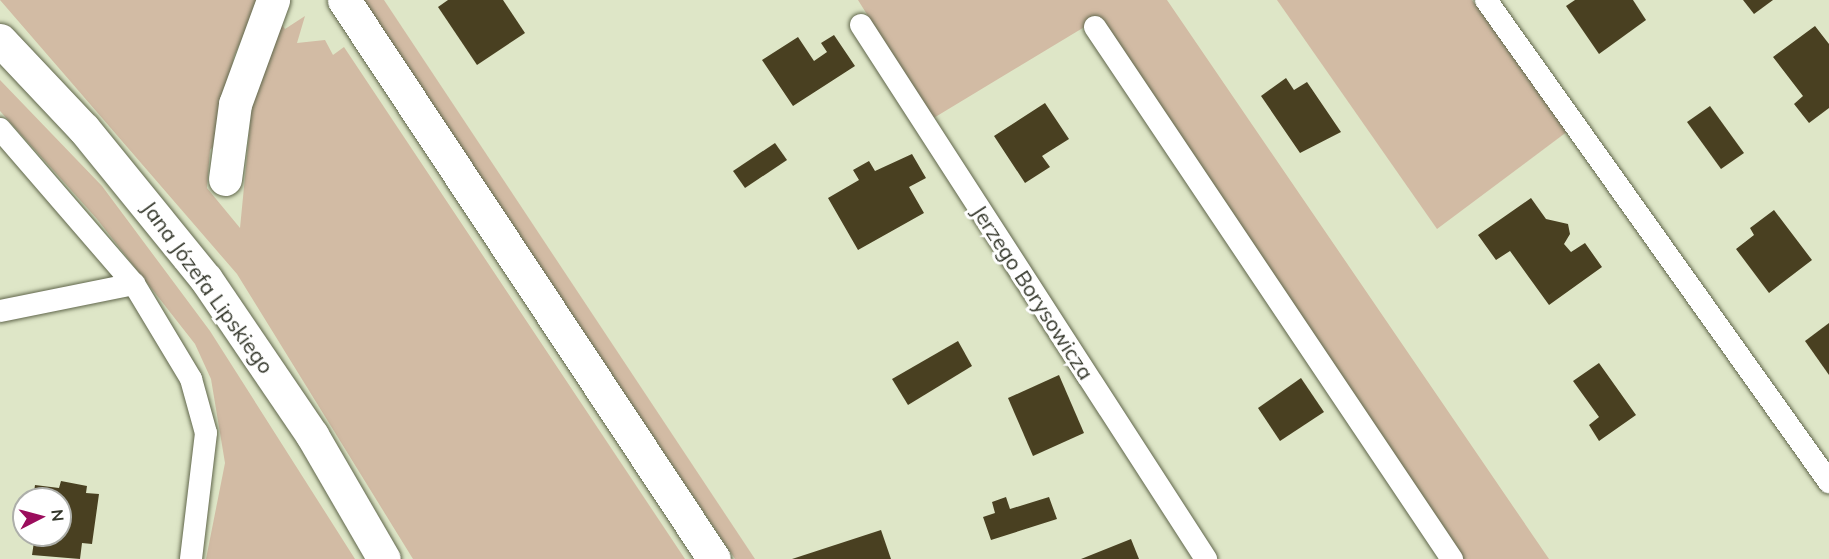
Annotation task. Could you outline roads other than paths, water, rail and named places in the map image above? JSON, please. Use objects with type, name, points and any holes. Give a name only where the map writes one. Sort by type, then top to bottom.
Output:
[{"type":"street","points":[[225,179],[235,104],[273,0]]},
{"type":"street","points":[[344,0],[714,559]]},
{"type":"street","name":"Jana Józefa Lipskiego","points":[[0,40],[84,129],[206,279],[312,435],[384,559]]},
{"type":"lane","points":[[1486,0],[1829,482]]},
{"type":"lane","name":"Jerzego Borysowicza","points":[[861,25],[1206,559]]},
{"type":"lane","points":[[1095,27],[1452,559]]},
{"type":"lane","points":[[0,129],[134,284],[178,352],[203,411],[206,466],[190,559]]},
{"type":"lane","points":[[0,311],[134,284]]}]
